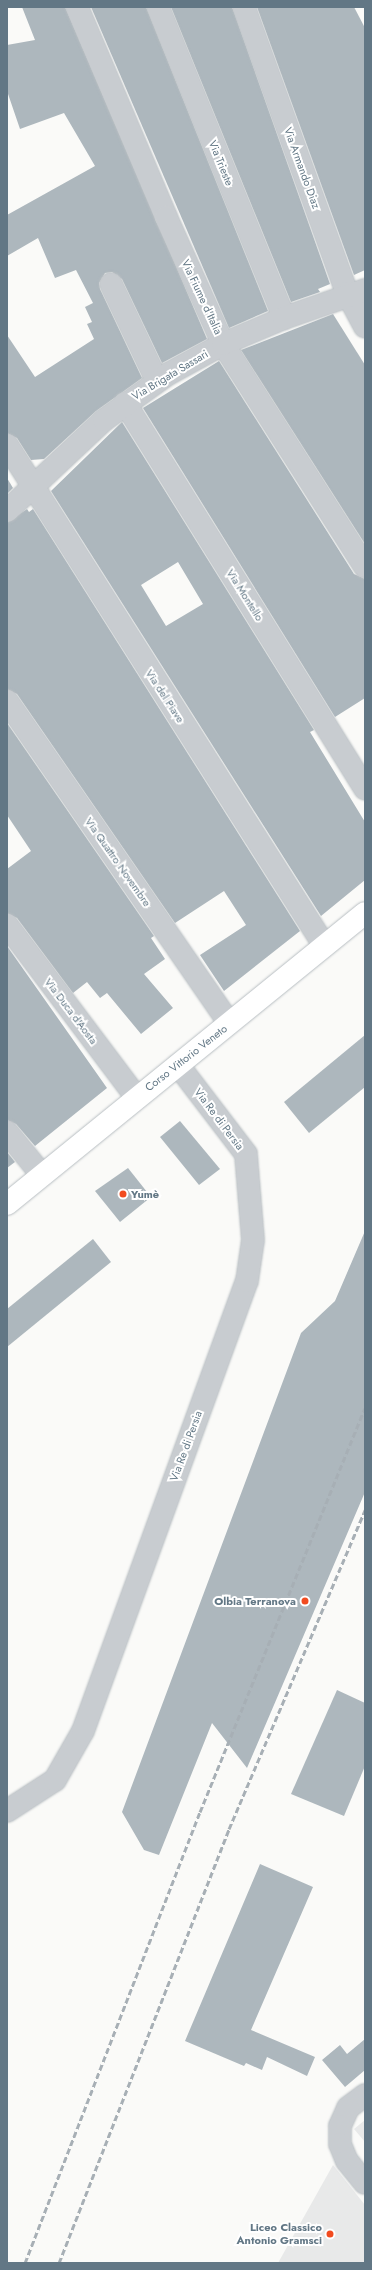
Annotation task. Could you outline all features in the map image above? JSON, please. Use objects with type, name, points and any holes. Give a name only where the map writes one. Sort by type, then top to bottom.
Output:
[{"type":"main road","name":"Corso Vittorio Veneto","points":[[7,1204],[136,1097],[178,1065],[365,913]]},
{"type":"street","name":"Via Fiume d'Italia","points":[[78,7],[166,218],[223,344],[365,567]]},
{"type":"street","name":"Via Trieste","points":[[158,7],[284,318]]},
{"type":"street","name":"Via Armando Diaz","points":[[244,7],[356,292],[365,327]]},
{"type":"street","points":[[112,284],[157,381]]},
{"type":"street","name":"Via Brigata Sassari","points":[[7,511],[125,403],[157,381],[223,344],[284,318],[356,292]]},
{"type":"street","name":"Via Montello","points":[[125,403],[365,788]]},
{"type":"street","name":"Via del Piave","points":[[7,445],[32,487],[324,945]]},
{"type":"street","name":"Via Quattro Novembre","points":[[7,701],[229,1024]]},
{"type":"street","name":"Via Duca d'Aosta","points":[[7,925],[136,1097]]},
{"type":"street","name":"Via Re di Persia","points":[[7,1811],[55,1780],[83,1731],[247,1280],[254,1240],[246,1154],[178,1065]]},
{"type":"street","points":[[7,1132],[42,1175]]},
{"type":"street","points":[[365,2095],[348,2108],[340,2126],[340,2144],[347,2161],[365,2183]]},
{"type":"shaded area","points":[[365,2120],[365,2142],[354,2129]]},
{"type":"shaded area","name":"Liceo Classico Antonio Gramsci","points":[[333,2165],[365,2205],[365,2263],[278,2263]]},
{"type":"building","points":[[22,7],[65,7],[207,339],[162,363],[122,279],[112,272],[105,273],[99,283],[100,289],[142,378],[96,411],[44,459],[31,460],[17,438],[7,433],[7,335],[35,377],[94,339],[87,324],[92,322],[85,307],[93,303],[76,270],[55,278],[38,238],[7,256],[7,215],[95,166],[64,113],[20,129],[7,91],[7,45],[35,40]]},
{"type":"building","points":[[91,7],[146,7],[268,311],[229,328]]},
{"type":"building","points":[[171,7],[232,7],[330,284],[318,289],[320,292],[291,302]]},
{"type":"building","points":[[257,7],[354,7],[365,28],[365,270],[354,275]]},
{"type":"building","points":[[333,314],[365,365],[365,544],[241,350]]},
{"type":"building","points":[[219,361],[354,574],[365,579],[365,698],[335,717],[143,408]]},
{"type":"building","points":[[122,422],[314,730],[310,732],[365,822],[365,880],[321,916],[51,491]],"holes":[[[178,562],[203,604],[166,626],[141,585]]]},
{"type":"building","points":[[7,478],[13,488],[7,494]]},
{"type":"building","points":[[27,509],[29,512],[33,509],[300,931],[224,991],[200,955],[246,925],[224,891],[175,923],[17,694],[7,689],[7,523]]},
{"type":"building","points":[[7,723],[154,936],[151,938],[165,959],[144,974],[173,1008],[141,1034],[107,993],[100,998],[87,982],[73,993],[17,918],[7,913],[7,869],[31,851],[7,815]]},
{"type":"building","points":[[7,946],[107,1088],[35,1146],[16,1124],[7,1120]]},
{"type":"building","points":[[365,1035],[365,1087],[309,1133],[284,1102]]},
{"type":"building","points":[[180,1121],[220,1169],[199,1185],[160,1137]]},
{"type":"building","points":[[7,1152],[15,1162],[7,1168]]},
{"type":"building","name":"Yumè","points":[[128,1168],[151,1197],[120,1222],[95,1191]]},
{"type":"building","name":"Olbia Terranova","points":[[365,1231],[365,1492],[247,1768],[212,1723],[159,1855],[144,1850],[122,1812],[301,1333],[335,1301]]},
{"type":"building","points":[[93,1239],[111,1262],[7,1347],[7,1309]]},
{"type":"building","points":[[337,1690],[365,1703],[365,1766],[344,1816],[291,1794]]},
{"type":"building","points":[[260,1864],[313,1887],[251,2030],[315,2057],[307,2076],[267,2057],[262,2070],[246,2063],[244,2066],[185,2041]]},
{"type":"building","points":[[365,2039],[365,2070],[345,2087],[322,2060],[340,2045],[347,2054]]},
{"type":"railway","points":[[25,2263],[200,1812],[365,1408]]},
{"type":"railway","points":[[59,2263],[229,1829],[365,1510]]},
{"type":"place","name":"Yumè","points":[[123,1194]]},
{"type":"place","name":"Olbia Terranova","points":[[305,1601]]},
{"type":"place","name":"Liceo Classico Antonio Gramsci","points":[[330,2234]]}]
